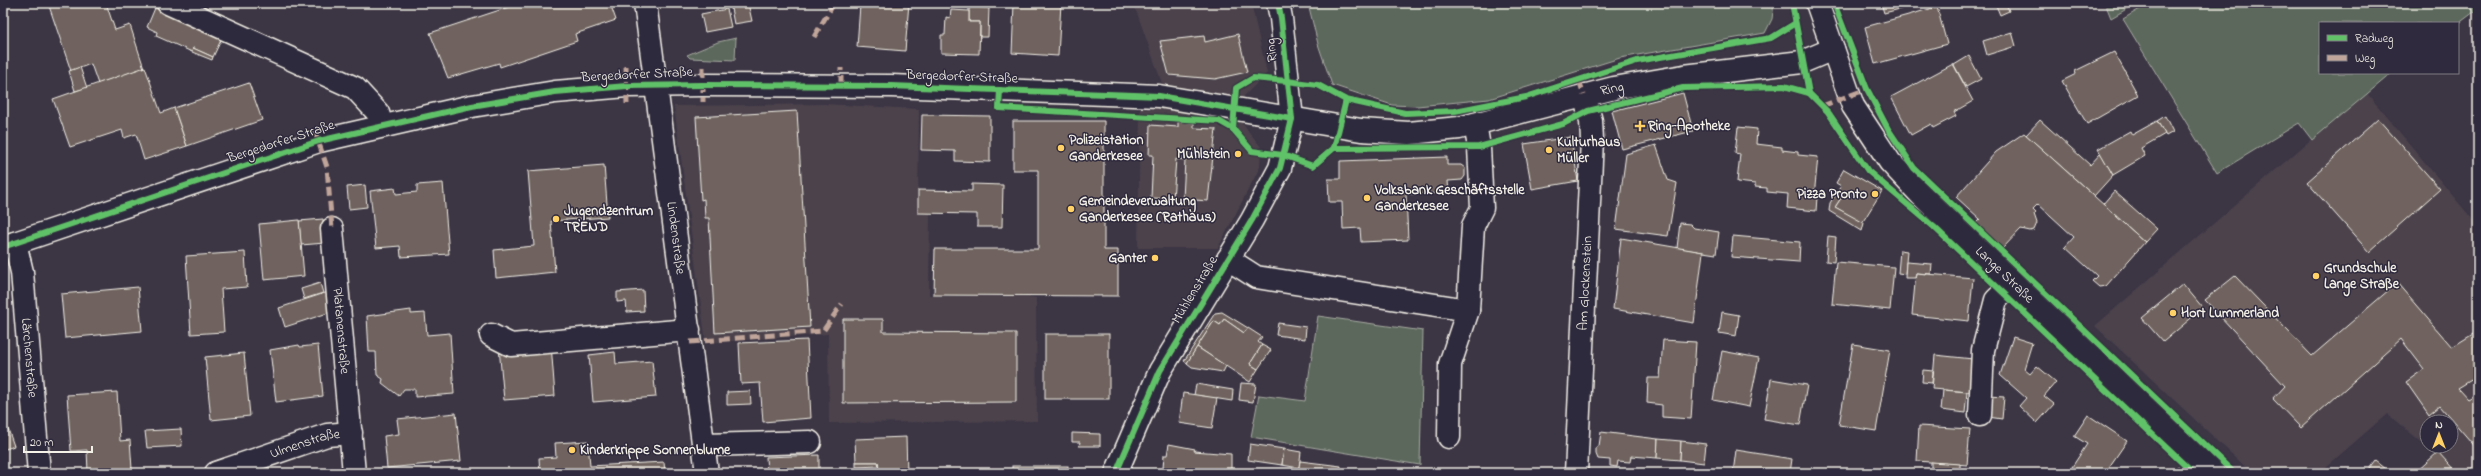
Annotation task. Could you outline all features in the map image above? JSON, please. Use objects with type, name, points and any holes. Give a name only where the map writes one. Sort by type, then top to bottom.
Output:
[{"type":"street","points":[[168,3],[355,88],[378,113],[382,126]]},
{"type":"street","name":"Lindenstraße","points":[[646,3],[658,86],[707,473]]},
{"type":"street","name":"Ring","points":[[1278,3],[1282,18],[1292,119],[1361,130],[1409,134],[1475,124],[1584,95],[1684,76],[1802,62],[1833,49]]},
{"type":"street","points":[[1818,3],[1833,49]]},
{"type":"street","name":"Lange Straße","points":[[1833,49],[1853,106],[1890,162],[1921,195],[2213,473]]},
{"type":"street","name":"Bergedorfer Straße","points":[[9,245],[319,141],[488,102],[556,92],[658,86],[891,86],[1159,96],[1292,119]]},
{"type":"street","name":"Am Glockenstein","points":[[1576,473],[1592,140],[1591,121],[1584,95]]},
{"type":"street","name":"Mühlenstraße","points":[[1116,473],[1160,371],[1228,259],[1280,168],[1292,119]]},
{"type":"street","points":[[1449,437],[1450,364],[1468,310],[1473,226],[1482,208],[1479,148],[1475,124]]},
{"type":"street","name":"Platanenstraße","points":[[332,229],[354,473]]},
{"type":"street","name":"Lärchenstraße","points":[[9,245],[22,272],[39,473]]},
{"type":"street","points":[[1228,259],[1256,277],[1468,310]]},
{"type":"street","points":[[1980,415],[1983,350],[1996,300],[2013,283]]},
{"type":"street","points":[[491,335],[511,345],[689,330]]},
{"type":"street","name":"Ulmenstraße","points":[[216,473],[327,434],[351,433]]},
{"type":"street","points":[[704,445],[810,442]]},
{"type":"shaded area","points":[[1131,3],[1251,3],[1267,73],[1244,96],[1242,123],[1261,147],[1260,167],[1218,248],[1138,248],[1140,108],[1158,109],[1163,86],[1137,13]]},
{"type":"shaded area","name":"Grundschule Lange Straße","points":[[2366,92],[2478,226],[2478,473],[2460,473],[2436,454],[2459,454],[2459,414],[2419,414],[2419,440],[2387,414],[2319,473],[2252,473],[2095,326]]},
{"type":"shaded area","points":[[824,104],[919,109],[918,212],[930,213],[929,295],[1027,296],[1036,298],[1037,421],[829,423],[828,334],[706,343],[674,106]]},
{"type":"green space","points":[[1308,3],[1774,3],[1772,19],[1765,33],[1620,58],[1489,99],[1417,106],[1392,105],[1332,85],[1318,44]]},
{"type":"green space","points":[[2105,3],[2137,3],[2111,18]]},
{"type":"green space","points":[[2150,3],[2478,3],[2478,9],[2459,23],[2459,22],[2319,22],[2319,74],[2391,74],[2312,140],[2299,123],[2217,173],[2123,19]]},
{"type":"green space","points":[[736,38],[735,60],[690,58],[687,55],[718,42]]},
{"type":"green space","points":[[1318,316],[1423,331],[1420,465],[1251,437],[1259,395],[1305,401]]},
{"type":"building","points":[[48,3],[106,3],[115,30],[130,25],[144,68],[98,84],[91,64],[71,71]]},
{"type":"building","points":[[521,3],[610,3],[616,20],[575,34],[577,41],[500,67],[499,63],[448,78],[430,33]]},
{"type":"building","points":[[730,3],[748,3],[752,21],[734,24]]},
{"type":"building","points":[[874,3],[909,3],[905,51],[857,47],[860,5],[874,5]]},
{"type":"building","points":[[1014,3],[1061,3],[1058,56],[1012,53]]},
{"type":"building","points":[[1881,3],[1903,3],[1904,8],[1884,13]]},
{"type":"building","points":[[1995,3],[2006,3],[2009,11],[2000,15]]},
{"type":"building","points":[[969,7],[989,8],[988,37],[980,37],[980,22],[969,22]]},
{"type":"building","points":[[1937,7],[1947,44],[1875,64],[1865,27]]},
{"type":"building","points":[[155,8],[222,38],[213,57],[193,48],[192,52],[156,36],[157,32],[147,27]]},
{"type":"building","points":[[727,9],[731,27],[705,32],[701,14]]},
{"type":"building","points":[[951,10],[969,11],[969,22],[980,22],[979,54],[941,53],[941,35],[945,35],[946,17],[950,18]]},
{"type":"building","points":[[2012,32],[2016,46],[1987,55],[1983,41]]},
{"type":"building","points":[[1238,34],[1247,72],[1215,79],[1169,75],[1160,41],[1204,36],[1205,42]]},
{"type":"building","points":[[193,48],[213,57],[212,60],[192,52]]},
{"type":"building","points":[[2114,52],[2138,95],[2087,124],[2062,81],[2076,74],[2075,71]]},
{"type":"building","points":[[1969,56],[1981,79],[1966,87],[1954,65]]},
{"type":"building","points":[[1953,64],[1973,101],[1954,112],[1956,116],[1933,128],[1931,124],[1911,135],[1891,97]]},
{"type":"building","points":[[80,67],[87,88],[75,91],[69,71]]},
{"type":"building","points":[[145,67],[161,113],[174,108],[187,146],[144,160],[136,134],[124,138],[122,130],[70,147],[53,99]]},
{"type":"building","points":[[249,83],[262,120],[187,146],[174,108]]},
{"type":"building","points":[[1683,93],[1693,131],[1622,149],[1612,111]]},
{"type":"building","points":[[797,111],[810,327],[715,333],[709,218],[705,218],[704,199],[701,200],[696,117]]},
{"type":"building","points":[[922,115],[990,116],[990,162],[955,161],[955,151],[921,150]]},
{"type":"building","points":[[2165,116],[2173,132],[2166,136],[2157,121]]},
{"type":"building","points":[[2378,119],[2440,189],[2369,252],[2307,182]]},
{"type":"building","points":[[2040,120],[2090,165],[2101,153],[2113,175],[2094,196],[2026,135]]},
{"type":"building","name":"Gemeindeverwaltung Ganderkesee (Rathaus)","points":[[1013,121],[1104,121],[1104,250],[1118,250],[1118,296],[934,295],[935,249],[1038,249],[1038,170],[1013,170]]},
{"type":"building","points":[[2157,121],[2165,134],[2141,148],[2145,156],[2113,175],[2098,149],[2130,131],[2132,135]]},
{"type":"building","points":[[1178,122],[1194,123],[1194,128],[1216,129],[1208,201],[1183,199],[1185,160],[1176,159],[1173,199],[1151,198],[1153,155],[1149,155],[1150,125],[1178,127]]},
{"type":"building","points":[[1738,127],[1757,129],[1756,144],[1782,147],[1782,150],[1798,152],[1798,155],[1818,157],[1814,196],[1817,197],[1816,211],[1787,208],[1788,194],[1767,192],[1767,188],[1755,187],[1755,184],[1737,182],[1740,154],[1735,153]]},
{"type":"building","points":[[2024,133],[2145,242],[2106,286],[2099,287],[2092,281],[2097,276],[2065,247],[2074,237],[2038,204],[2033,209],[2036,212],[2034,214],[2037,223],[2034,230],[2030,231],[2021,229],[2002,249],[1975,224],[1980,219],[1956,197],[1996,152]]},
{"type":"building","points":[[1571,137],[1578,181],[1532,189],[1524,144]]},
{"type":"building","points":[[1656,145],[1668,180],[1677,183],[1668,236],[1616,229],[1626,154]]},
{"type":"building","name":"Volksbank Geschäftsstelle Ganderkesee","points":[[1447,157],[1447,165],[1461,165],[1465,168],[1465,176],[1462,180],[1448,181],[1449,193],[1406,194],[1408,240],[1361,242],[1360,228],[1343,229],[1342,202],[1329,202],[1328,179],[1340,179],[1340,161]]},
{"type":"building","name":"Jugendzentrum TREND","points":[[604,165],[608,217],[551,221],[555,272],[496,278],[494,250],[534,246],[528,171]]},
{"type":"building","points":[[1844,169],[1882,191],[1862,223],[1835,207],[1841,198],[1835,195],[1841,186],[1836,183]]},
{"type":"building","points":[[443,183],[449,254],[401,257],[400,246],[376,248],[370,191],[395,188],[396,194],[417,192],[417,185]]},
{"type":"building","points":[[972,184],[1003,185],[1002,227],[977,227],[977,214],[918,213],[918,190],[972,191]]},
{"type":"building","points":[[365,185],[367,207],[349,209],[347,187]]},
{"type":"building","points":[[2114,191],[2157,229],[2145,242],[2103,204]]},
{"type":"building","points":[[1835,195],[1841,198],[1835,207],[1864,223],[1862,231],[1829,211],[1830,203]]},
{"type":"building","points":[[323,219],[325,243],[301,245],[299,221]]},
{"type":"building","points":[[299,220],[304,276],[264,280],[259,224]]},
{"type":"building","points":[[1680,223],[1690,224],[1694,228],[1719,232],[1716,254],[1677,248]]},
{"type":"building","points":[[1733,236],[1800,242],[1799,262],[1731,257]]},
{"type":"building","points":[[1828,236],[1836,237],[1834,262],[1826,261]]},
{"type":"building","points":[[1621,238],[1703,252],[1694,323],[1613,309]]},
{"type":"building","points":[[1900,250],[1907,251],[1905,274],[1898,273]]},
{"type":"building","points":[[245,252],[247,287],[221,289],[224,332],[191,334],[186,256]]},
{"type":"building","points":[[1836,262],[1894,267],[1890,310],[1832,304]]},
{"type":"building","points":[[1906,262],[1932,264],[1931,274],[1916,273],[1915,278],[1905,278]]},
{"type":"building","points":[[1916,273],[1973,278],[1969,321],[1912,315]]},
{"type":"building","name":"Grundschule Lange Straße","points":[[2235,276],[2312,356],[2397,283],[2452,347],[2478,331],[2478,376],[2458,388],[2468,399],[2478,393],[2478,450],[2459,428],[2459,414],[2447,414],[2440,406],[2428,414],[2406,382],[2424,369],[2401,339],[2301,428],[2273,399],[2285,386],[2205,300]]},
{"type":"building","points":[[320,283],[323,293],[304,299],[301,289]]},
{"type":"building","name":"Hort Lummerland","points":[[2183,284],[2203,308],[2163,342],[2142,318]]},
{"type":"building","points":[[138,287],[142,331],[65,338],[61,294]]},
{"type":"building","points":[[643,290],[644,311],[627,312],[626,301],[617,302],[617,292]]},
{"type":"building","points":[[328,292],[334,311],[285,327],[279,308]]},
{"type":"building","points":[[411,310],[411,314],[425,313],[427,335],[450,333],[454,394],[415,397],[415,389],[404,389],[399,396],[382,383],[383,379],[377,375],[376,352],[369,352],[367,316]]},
{"type":"building","points":[[1222,312],[1248,328],[1244,333],[1224,319],[1220,325],[1214,321],[1187,363],[1184,361],[1215,313]]},
{"type":"building","points":[[1722,312],[1739,315],[1736,336],[1719,333]]},
{"type":"building","points":[[843,319],[883,319],[883,332],[1016,333],[1016,402],[843,403]]},
{"type":"building","points":[[1224,319],[1244,333],[1248,328],[1262,337],[1258,342],[1262,345],[1250,364],[1258,369],[1250,382],[1197,347],[1214,321],[1220,325]]},
{"type":"building","points":[[1278,323],[1306,327],[1305,339],[1276,335]]},
{"type":"building","points":[[1045,334],[1109,334],[1109,399],[1045,399]]},
{"type":"building","points":[[2013,337],[2032,343],[2024,369],[2030,374],[2037,366],[2056,382],[2044,396],[2054,404],[2037,423],[2019,406],[2026,398],[2000,375]]},
{"type":"building","points":[[807,340],[811,418],[763,422],[760,383],[741,384],[739,343]]},
{"type":"building","points":[[1663,340],[1696,342],[1691,419],[1662,417],[1662,405],[1647,403],[1648,378],[1660,378]]},
{"type":"building","points":[[551,344],[555,396],[504,400],[499,348]]},
{"type":"building","points":[[1853,344],[1890,350],[1876,431],[1839,425]]},
{"type":"building","points":[[299,345],[300,347],[318,345],[323,396],[276,402],[270,350]]},
{"type":"building","points":[[1262,345],[1271,350],[1258,369],[1250,364]]},
{"type":"building","points":[[1197,347],[1226,366],[1223,372],[1192,367],[1187,363]]},
{"type":"building","points":[[1722,351],[1759,358],[1749,407],[1713,400]]},
{"type":"building","points":[[615,352],[616,364],[652,361],[656,397],[593,402],[589,355]]},
{"type":"building","points":[[244,353],[250,416],[211,420],[205,357]]},
{"type":"building","points":[[1935,355],[1973,359],[1970,392],[1932,389]]},
{"type":"building","points":[[1923,370],[1933,371],[1932,383],[1922,382]]},
{"type":"building","points":[[1771,379],[1807,385],[1800,425],[1764,419]]},
{"type":"building","points":[[1241,383],[1256,384],[1253,402],[1239,400]]},
{"type":"building","points":[[1196,384],[1233,390],[1232,401],[1194,395]]},
{"type":"building","points":[[1943,390],[1967,392],[1965,413],[1941,410]]},
{"type":"building","points":[[750,391],[751,404],[727,405],[727,392]]},
{"type":"building","points":[[117,392],[120,441],[130,440],[132,469],[88,472],[87,450],[71,451],[67,395]]},
{"type":"building","points":[[1183,393],[1217,398],[1212,428],[1179,423]]},
{"type":"building","points":[[1989,396],[2004,397],[2002,419],[1988,417]]},
{"type":"building","points":[[456,413],[461,461],[387,468],[384,436],[399,434],[397,419]]},
{"type":"building","points":[[3,415],[14,446],[3,450]]},
{"type":"building","points":[[2088,415],[2127,441],[2105,473],[2081,473],[2072,467],[2087,444],[2074,436]]},
{"type":"building","points":[[1919,426],[1970,429],[1967,465],[1917,461]]},
{"type":"building","points":[[181,429],[182,446],[147,448],[145,431]]},
{"type":"building","points":[[1601,432],[1658,439],[1657,458],[1631,456],[1630,462],[1618,461],[1617,467],[1610,466],[1610,460],[1598,459],[1596,454],[1596,448],[1599,446]]},
{"type":"building","points":[[1072,433],[1100,434],[1100,446],[1079,446],[1080,442],[1072,442]]},
{"type":"building","points":[[906,437],[907,473],[879,473],[878,462],[856,462],[855,439]]},
{"type":"building","points":[[1658,439],[1681,441],[1680,460],[1657,458]]},
{"type":"building","name":"Kinderkrippe Sonnenblume","points":[[588,441],[590,466],[664,462],[665,473],[540,473],[539,458],[556,457],[555,443]]},
{"type":"building","points":[[1681,441],[1706,444],[1704,463],[1680,460]]},
{"type":"building","points":[[1169,444],[1195,449],[1194,451],[1231,454],[1231,473],[1164,473],[1164,455],[1167,455]]},
{"type":"building","points":[[1250,444],[1284,449],[1282,465],[1248,460]]},
{"type":"building","points":[[1284,449],[1301,452],[1299,468],[1282,465]]},
{"type":"building","points":[[1736,450],[1792,459],[1790,473],[1733,473]]},
{"type":"building","points":[[2436,454],[2440,454],[2457,473],[2415,473]]},
{"type":"building","points":[[819,455],[819,473],[767,473],[766,457]]},
{"type":"building","points":[[1300,461],[1341,466],[1340,473],[1298,473]]},
{"type":"building","points":[[2376,461],[2391,473],[2367,473]]},
{"type":"building","points":[[856,462],[878,462],[879,466],[856,467]]},
{"type":"building","points":[[1931,462],[1960,464],[1960,473],[1931,473]]},
{"type":"building","points":[[1012,466],[1068,466],[1068,473],[1012,473]]},
{"type":"building","points":[[2178,466],[2186,473],[2172,473]]},
{"type":"marked path","points":[[814,37],[834,3]]},
{"type":"marked path","points":[[626,66],[627,104]]},
{"type":"marked path","points":[[703,67],[703,102]]},
{"type":"marked path","points":[[841,68],[841,86]]},
{"type":"marked path","points":[[1579,80],[1584,95]]},
{"type":"marked path","points":[[1822,106],[1867,89]]},
{"type":"marked path","points":[[314,129],[327,167],[332,229]]},
{"type":"marked path","points":[[690,342],[823,331],[842,304]]},
{"type":"cycle path","points":[[1116,473],[1160,371],[1252,220],[1280,168],[1292,119],[1278,3]]},
{"type":"cycle path","points":[[1792,3],[1809,93]]},
{"type":"cycle path","points":[[1834,3],[1867,89],[1888,129],[1914,168],[2234,473]]},
{"type":"cycle path","points":[[1233,129],[1236,88],[1253,78],[1318,85],[1346,100],[1405,113],[1455,111],[1526,97],[1637,61],[1771,38],[1794,24]]},
{"type":"cycle path","points":[[3,247],[319,141],[472,106],[555,92],[627,86],[891,86],[1159,96],[1292,119]]},
{"type":"cycle path","points":[[1334,148],[1479,147],[1563,124],[1588,111],[1683,88],[1784,86],[1809,93],[1828,112],[1868,171],[1934,227],[2193,473]]},
{"type":"cycle path","points":[[1000,90],[999,108],[1219,121],[1233,129],[1252,151],[1283,155],[1313,166],[1334,148],[1346,100]]},
{"type":"place","name":"Ring-Apotheke","points":[[1640,126]]},
{"type":"place","name":"Polizeistation Ganderkesee","points":[[1061,148]]},
{"type":"place","name":"Kulturhaus Müller","points":[[1549,150]]},
{"type":"place","name":"Mühlstein","points":[[1238,154]]},
{"type":"place","name":"Pizza Pronto","points":[[1875,194]]},
{"type":"place","name":"Volksbank Geschäftsstelle Ganderkesee","points":[[1367,198]]},
{"type":"place","name":"Gemeindeverwaltung Ganderkesee (Rathaus)","points":[[1071,209]]},
{"type":"place","name":"Jugendzentrum TREND","points":[[556,219]]},
{"type":"place","name":"Ganter","points":[[1155,258]]},
{"type":"place","name":"Grundschule Lange Straße","points":[[2316,276]]},
{"type":"place","name":"Hort Lummerland","points":[[2173,313]]},
{"type":"place","name":"Kinderkrippe Sonnenblume","points":[[572,450]]}]
